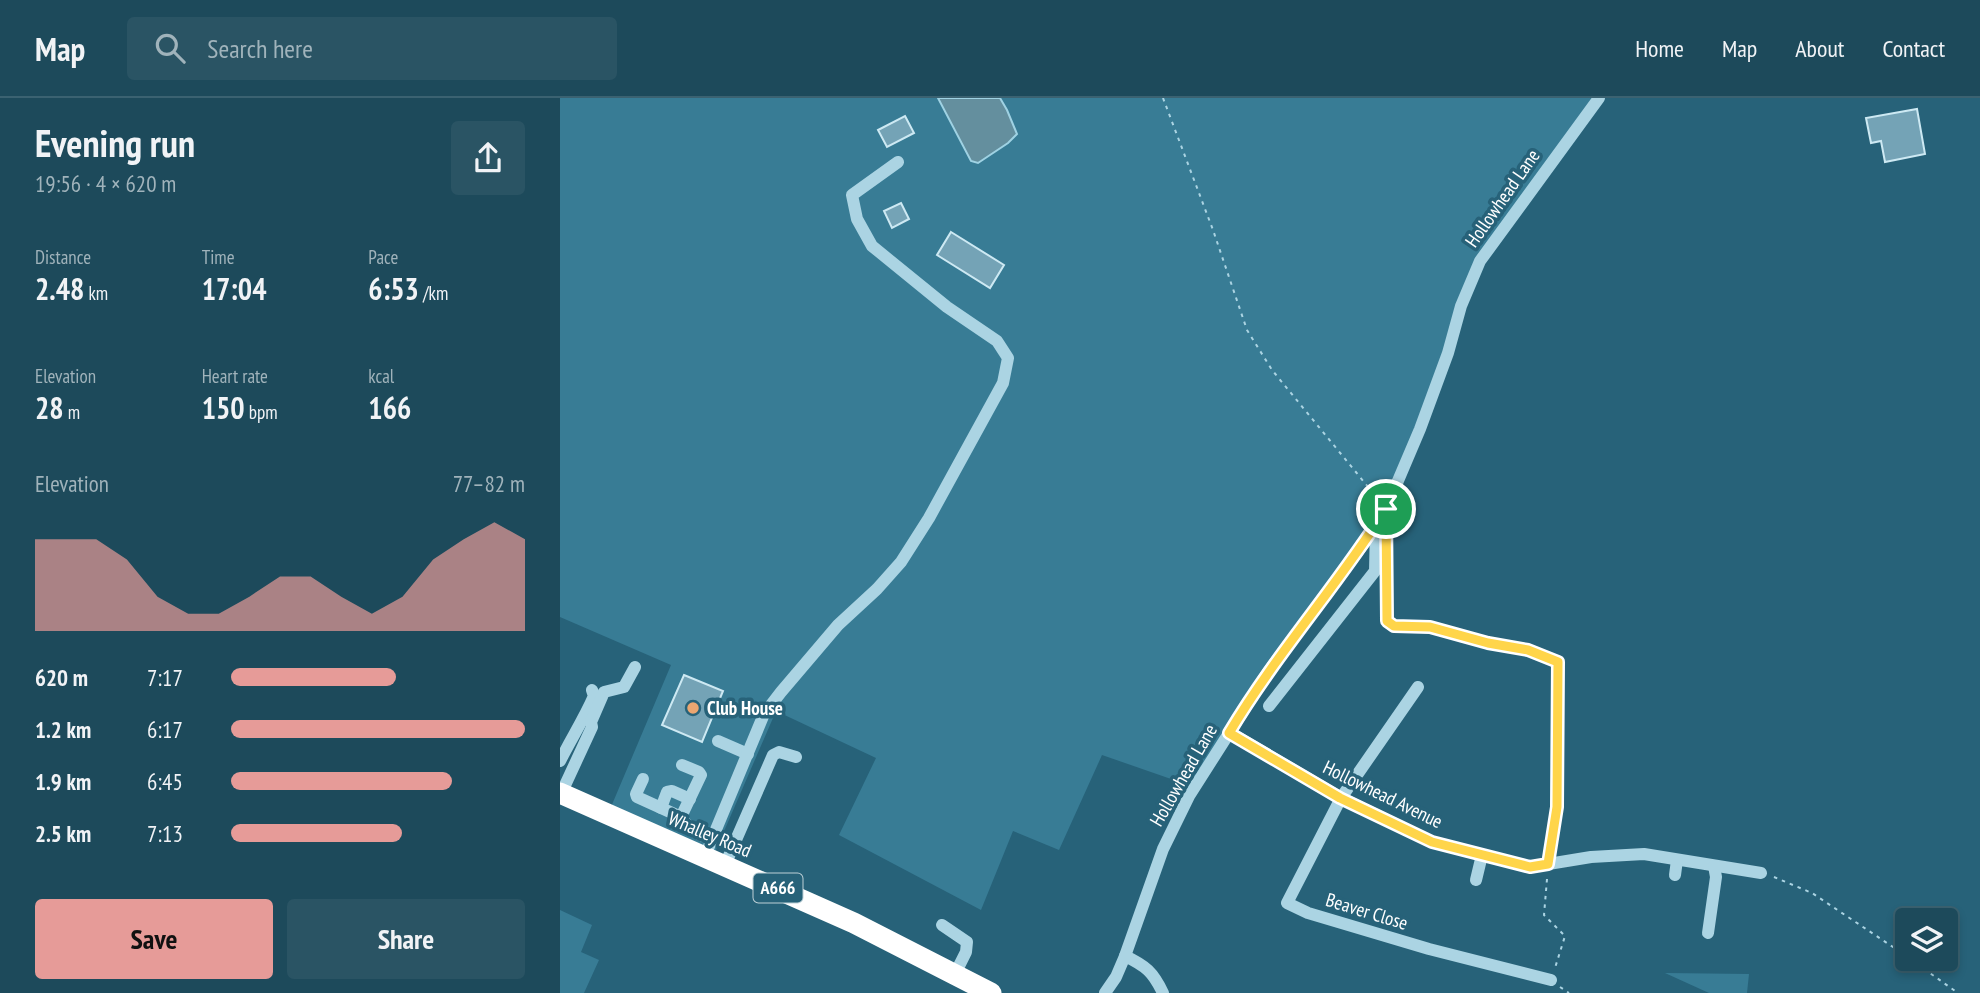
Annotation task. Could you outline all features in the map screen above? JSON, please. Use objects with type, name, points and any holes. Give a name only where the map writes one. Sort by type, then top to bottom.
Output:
[{"type":"highway","name":"Whalley Road","points":[[561,794],[708,848],[725,865],[854,923],[991,993]]},
{"type":"street","name":"Hollowhead Lane","points":[[1105,993],[1125,956],[1163,849],[1189,796],[1268,672],[1365,542],[1386,509],[1420,429],[1448,353],[1461,306],[1480,261],[1599,98]]},
{"type":"street","points":[[643,779],[637,797],[681,817],[708,848],[764,714],[838,625],[877,589],[901,562],[929,518],[1003,383],[1007,358],[998,341],[947,307],[872,246],[857,219],[852,195],[898,162]]},
{"type":"street","points":[[1269,706],[1375,571],[1376,525]]},
{"type":"street","points":[[561,794],[592,727],[591,722],[604,692],[624,687],[635,667]]},
{"type":"street","points":[[1340,798],[1418,687]]},
{"type":"street","points":[[560,761],[594,696],[592,690]]},
{"type":"street","name":"Hollowhead Avenue","points":[[1229,733],[1340,798],[1432,842],[1530,867],[1644,854],[1761,873]]},
{"type":"street","points":[[718,741],[747,754]]},
{"type":"street","points":[[725,865],[773,755],[779,752],[796,757]]},
{"type":"street","points":[[681,817],[701,775],[682,765]]},
{"type":"street","points":[[661,808],[667,792],[672,791],[690,799]]},
{"type":"street","name":"Beaver Close","points":[[1340,798],[1287,903],[1308,913],[1429,950],[1551,980]]},
{"type":"street","points":[[1476,880],[1482,855]]},
{"type":"street","points":[[1675,875],[1677,860]]},
{"type":"street","points":[[1708,933],[1716,877],[1714,866]]},
{"type":"street","points":[[942,925],[967,942],[966,952],[956,974]]},
{"type":"street","points":[[1125,956],[1143,964],[1157,980],[1163,993]]},
{"type":"path","points":[[1163,98],[1247,330],[1272,370],[1386,509]]},
{"type":"path","points":[[1387,569],[1387,621],[1394,626],[1430,627],[1488,643],[1528,650],[1558,662],[1557,807],[1548,864],[1544,915],[1565,936],[1551,980]]},
{"type":"path","points":[[1761,873],[1812,893],[1895,949]]},
{"type":"path","points":[[1927,971],[1958,993]]},
{"type":"shaded area","points":[[560,98],[1599,98],[1480,261],[1400,479],[1194,787],[1102,755],[1059,850],[1013,831],[981,910],[839,835],[876,758],[776,711],[712,859],[608,814],[671,665],[560,617]]},
{"type":"shaded area","points":[[938,98],[1000,98],[1017,134],[978,163],[971,161]]},
{"type":"shaded area","points":[[560,910],[592,925],[581,952],[599,960],[584,993],[560,993]]},
{"type":"shaded area","points":[[1665,973],[1749,974],[1747,993],[1709,993]]},
{"type":"building","points":[[1917,109],[1925,154],[1885,162],[1881,141],[1871,143],[1866,118]]},
{"type":"building","points":[[905,116],[914,133],[887,147],[878,130]]},
{"type":"building","points":[[901,203],[909,219],[892,228],[884,211]]},
{"type":"building","points":[[951,232],[1004,265],[990,288],[937,255]]},
{"type":"building","name":"Club House","points":[[684,675],[723,691],[702,742],[662,725]]},
{"type":"place","name":"Club House","points":[[693,708]]},
{"type":"route","points":[[1386,509],[1387,621],[1394,626],[1430,627],[1488,643],[1528,650],[1558,662],[1557,807],[1548,864],[1530,867],[1432,842],[1340,798],[1229,733],[1268,672],[1365,542],[1386,509]]}]
